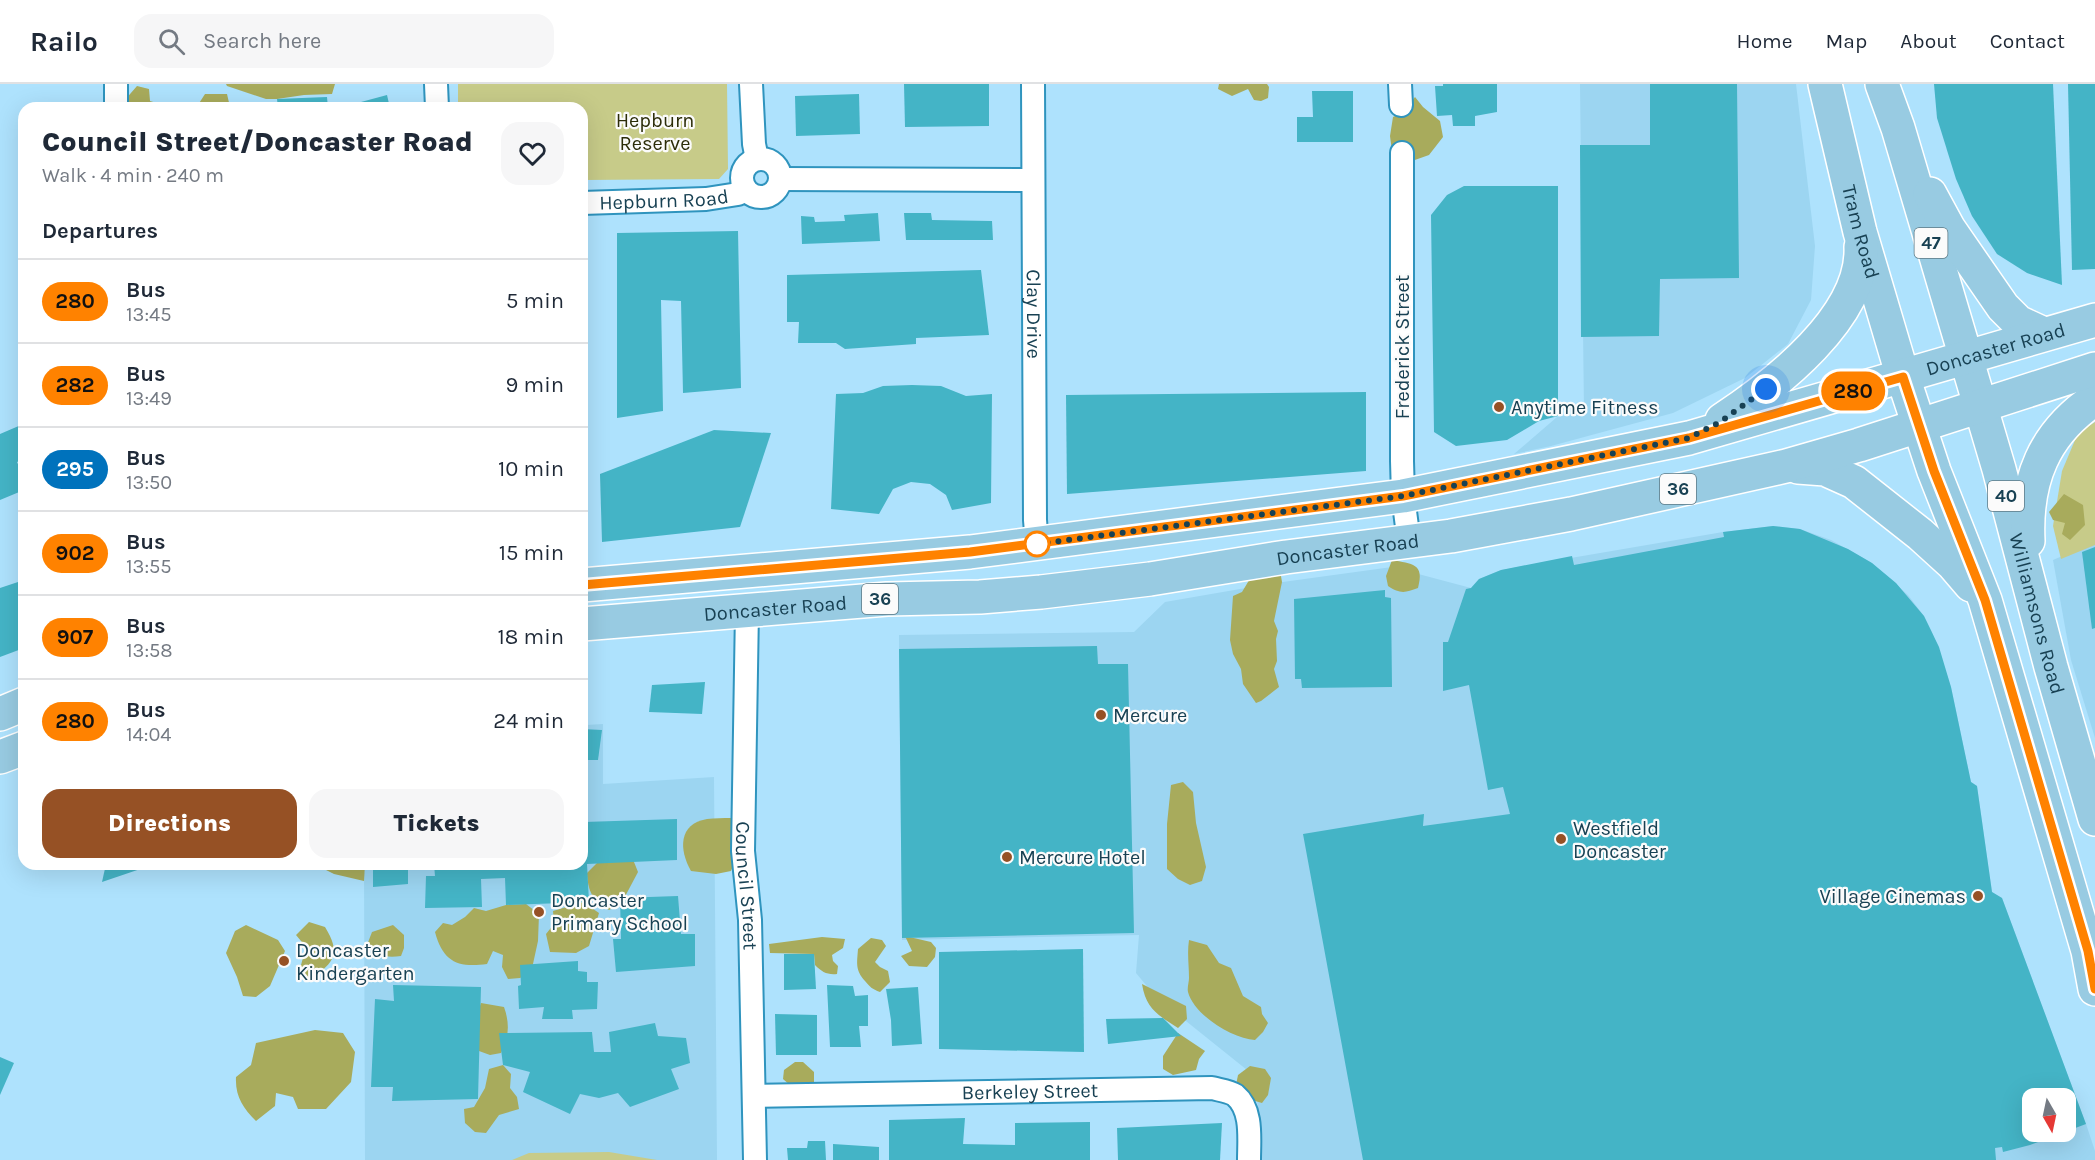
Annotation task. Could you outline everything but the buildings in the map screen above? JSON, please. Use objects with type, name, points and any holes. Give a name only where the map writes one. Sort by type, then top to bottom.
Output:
[{"type":"main road","name":"Tram Road","points":[[1825,84],[1860,232],[1918,426]]},
{"type":"main road","name":"47","points":[[1882,84],[1898,128],[1965,357]]},
{"type":"main road","points":[[1898,128],[1949,229],[2003,307],[2018,322],[2044,334]]},
{"type":"main road","points":[[1689,438],[1720,422],[1786,373],[1843,310],[1856,284],[1861,253],[1860,232]]},
{"type":"main road","name":"Doncaster Road","points":[[588,584],[895,559],[1037,544],[1403,496],[1689,438],[2095,320]]},
{"type":"main road","name":"40","points":[[1965,357],[1980,406]]},
{"type":"main road","name":"Doncaster Road","points":[[588,623],[887,599],[980,597],[1041,592],[1451,536],[1559,516],[1786,466],[2095,369]]},
{"type":"main road","points":[[2030,586],[2028,517],[2038,464],[2059,430],[2079,410],[2095,399]]},
{"type":"main road","name":"Williamsons Road","points":[[1980,406],[2095,819]]},
{"type":"main road","points":[[1918,426],[1985,600],[2088,951],[2095,989]]},
{"type":"main road","points":[[1786,466],[1825,469],[1854,482],[1953,564],[1985,600]]},
{"type":"main road","points":[[1188,525],[1193,572]]},
{"type":"main road","points":[[744,571],[747,610]]},
{"type":"main road","points":[[0,714],[18,706]]},
{"type":"main road","points":[[0,757],[18,750]]},
{"type":"street","points":[[116,84],[116,102]]},
{"type":"street","points":[[436,84],[437,102]]},
{"type":"street","points":[[751,84],[757,159]]},
{"type":"street","name":"Clay Drive","points":[[1033,84],[1032,180],[1037,544]]},
{"type":"street","name":"Frederick Street","points":[[1402,153],[1403,496],[1409,542]]},
{"type":"street","points":[[757,159],[771,162],[776,166],[780,179],[775,191],[763,197],[750,194],[746,190],[742,177],[743,171],[751,161],[757,159]]},
{"type":"street","points":[[780,179],[1032,180]]},
{"type":"street","name":"Hepburn Road","points":[[588,203],[706,200],[738,194],[746,190]]},
{"type":"street","name":"Council Street","points":[[747,610],[742,851],[750,920],[755,1160]]},
{"type":"street","name":"Berkeley Street","points":[[754,1096],[1212,1088],[1234,1094],[1244,1106],[1248,1119],[1249,1160]]},
{"type":"shaded area","points":[[1580,84],[1796,84],[1815,246],[1811,300],[1788,344],[1745,378],[1673,413],[1514,454],[1557,417],[1584,411]]},
{"type":"shaded area","name":"Westfield Doncaster","points":[[1773,526],[1800,529],[1831,540],[1872,563],[1908,595],[1924,616],[1932,632],[1951,687],[1971,782],[1977,786],[1992,892],[2002,898],[2073,1088],[2022,1088],[2022,1142],[2076,1142],[2076,1097],[2095,1151],[2095,1160],[1258,1160],[1257,1078],[1156,997],[1136,973],[1139,935],[902,940],[899,635],[1134,632],[1165,602],[1269,584],[1392,567],[1471,588],[1479,579],[1501,570],[1723,532]]},
{"type":"shaded area","points":[[2095,542],[2095,738],[2071,660],[2053,560]]},
{"type":"shaded area","name":"Doncaster Primary School","points":[[603,724],[603,784],[714,777],[717,1160],[365,1160],[364,870],[588,870],[588,725]]},
{"type":"green space","points":[[226,84],[335,84],[332,94],[266,99]]},
{"type":"green space","name":"Hepburn Reserve","points":[[458,84],[727,84],[728,169],[719,179],[588,180],[588,102],[458,102]]},
{"type":"green space","points":[[1219,84],[1267,84],[1268,98],[1261,101],[1254,100],[1248,89],[1232,96],[1218,89]]},
{"type":"green space","points":[[137,86],[149,89],[150,101],[153,102],[124,102]]},
{"type":"green space","points":[[205,94],[227,94],[229,102],[200,102]]},
{"type":"green space","points":[[1415,97],[1440,121],[1443,137],[1429,155],[1412,161],[1392,151],[1390,136],[1393,117],[1402,113]]},
{"type":"green space","points":[[2095,422],[2095,545],[2061,559],[2053,526],[2062,471],[2078,433]]},
{"type":"green space","points":[[2064,494],[2083,505],[2085,525],[2070,540],[2062,534],[2065,523],[2053,520],[2049,512]]},
{"type":"green space","points":[[1392,560],[1411,564],[1418,569],[1420,580],[1418,588],[1403,592],[1388,586],[1386,576]]},
{"type":"green space","points":[[1280,570],[1282,582],[1274,621],[1278,631],[1277,661],[1274,669],[1279,687],[1256,703],[1243,684],[1241,669],[1233,654],[1230,640],[1233,596],[1242,592],[1251,577]]},
{"type":"green space","points":[[1183,782],[1193,792],[1196,823],[1206,867],[1202,881],[1190,885],[1178,879],[1167,869],[1167,824],[1171,785]]},
{"type":"green space","points":[[731,818],[739,851],[731,871],[716,874],[691,871],[684,855],[686,832],[697,822],[707,819]]},
{"type":"green space","points":[[632,857],[638,872],[621,904],[609,910],[592,895],[587,873],[602,858]]},
{"type":"green space","points":[[326,870],[365,870],[364,881]]},
{"type":"green space","points":[[583,902],[599,913],[589,946],[576,953],[550,952],[546,934],[554,924],[553,911]]},
{"type":"green space","points":[[526,904],[539,914],[538,941],[531,973],[520,978],[508,979],[502,967],[503,955],[493,951],[487,964],[460,964],[447,956],[438,942],[435,932],[443,923],[452,925],[474,908],[486,911],[506,905]]},
{"type":"green space","points":[[309,922],[325,927],[334,950],[330,962],[311,979],[302,977],[301,965],[306,947],[296,935]]},
{"type":"green space","points":[[246,925],[278,940],[285,951],[270,986],[256,997],[243,996],[226,953],[235,931]]},
{"type":"green space","points":[[393,925],[404,935],[404,948],[401,956],[382,955],[367,945],[372,932]]},
{"type":"green space","points":[[905,936],[931,942],[936,948],[935,957],[927,967],[909,966],[901,956],[912,951]]},
{"type":"green space","points":[[822,937],[845,939],[843,948],[832,955],[833,961],[838,966],[837,974],[822,971],[815,965],[814,954],[770,953],[769,944]]},
{"type":"green space","points":[[871,938],[882,940],[886,946],[875,962],[888,971],[890,982],[880,992],[867,983],[857,966],[858,949]]},
{"type":"green space","points":[[1189,940],[1207,945],[1219,963],[1231,968],[1243,996],[1261,1007],[1262,1014],[1268,1023],[1255,1040],[1236,1035],[1216,1024],[1206,1017],[1192,1001],[1188,990]]},
{"type":"green space","points":[[1142,984],[1186,1006],[1187,1019],[1178,1028],[1159,1015],[1146,1000]]},
{"type":"green space","points":[[481,1003],[504,1007],[508,1030],[501,1053],[490,1055],[479,1051],[477,1021]]},
{"type":"green space","points":[[315,1030],[343,1033],[355,1052],[351,1082],[326,1109],[298,1109],[293,1097],[276,1093],[275,1106],[256,1121],[241,1101],[236,1077],[251,1065],[256,1043]]},
{"type":"green space","points":[[1178,1033],[1205,1051],[1199,1059],[1196,1070],[1173,1075],[1163,1069],[1163,1056]]},
{"type":"green space","points":[[795,1062],[803,1062],[814,1072],[814,1084],[798,1092],[783,1079],[784,1070]]},
{"type":"green space","points":[[503,1065],[511,1074],[510,1088],[517,1097],[519,1109],[499,1115],[486,1133],[475,1132],[465,1123],[464,1109],[474,1107],[485,1088],[489,1069]]},
{"type":"green space","points":[[1250,1066],[1265,1069],[1271,1078],[1268,1095],[1262,1103],[1248,1099],[1235,1090],[1238,1075]]},
{"type":"green space","points":[[609,1152],[657,1160],[512,1160],[529,1153]]},
{"type":"bus line","name":"280","points":[[588,584],[970,552],[1403,496],[1689,438],[1903,377],[1934,471],[1985,600],[2088,951],[2095,989]]},
{"type":"place","name":"Anytime Fitness","points":[[1499,407]]},
{"type":"place","name":"Mercure","points":[[1101,715]]},
{"type":"place","name":"Westfield Doncaster","points":[[1561,839]]},
{"type":"place","name":"Mercure Hotel","points":[[1007,857]]},
{"type":"place","name":"Village Cinemas","points":[[1978,896]]},
{"type":"place","name":"Doncaster Primary School","points":[[539,912]]},
{"type":"place","name":"Doncaster Kindergarten","points":[[284,961]]},
{"type":"route","points":[[1037,544],[1403,496],[1689,438],[1720,422],[1766,389]]}]
